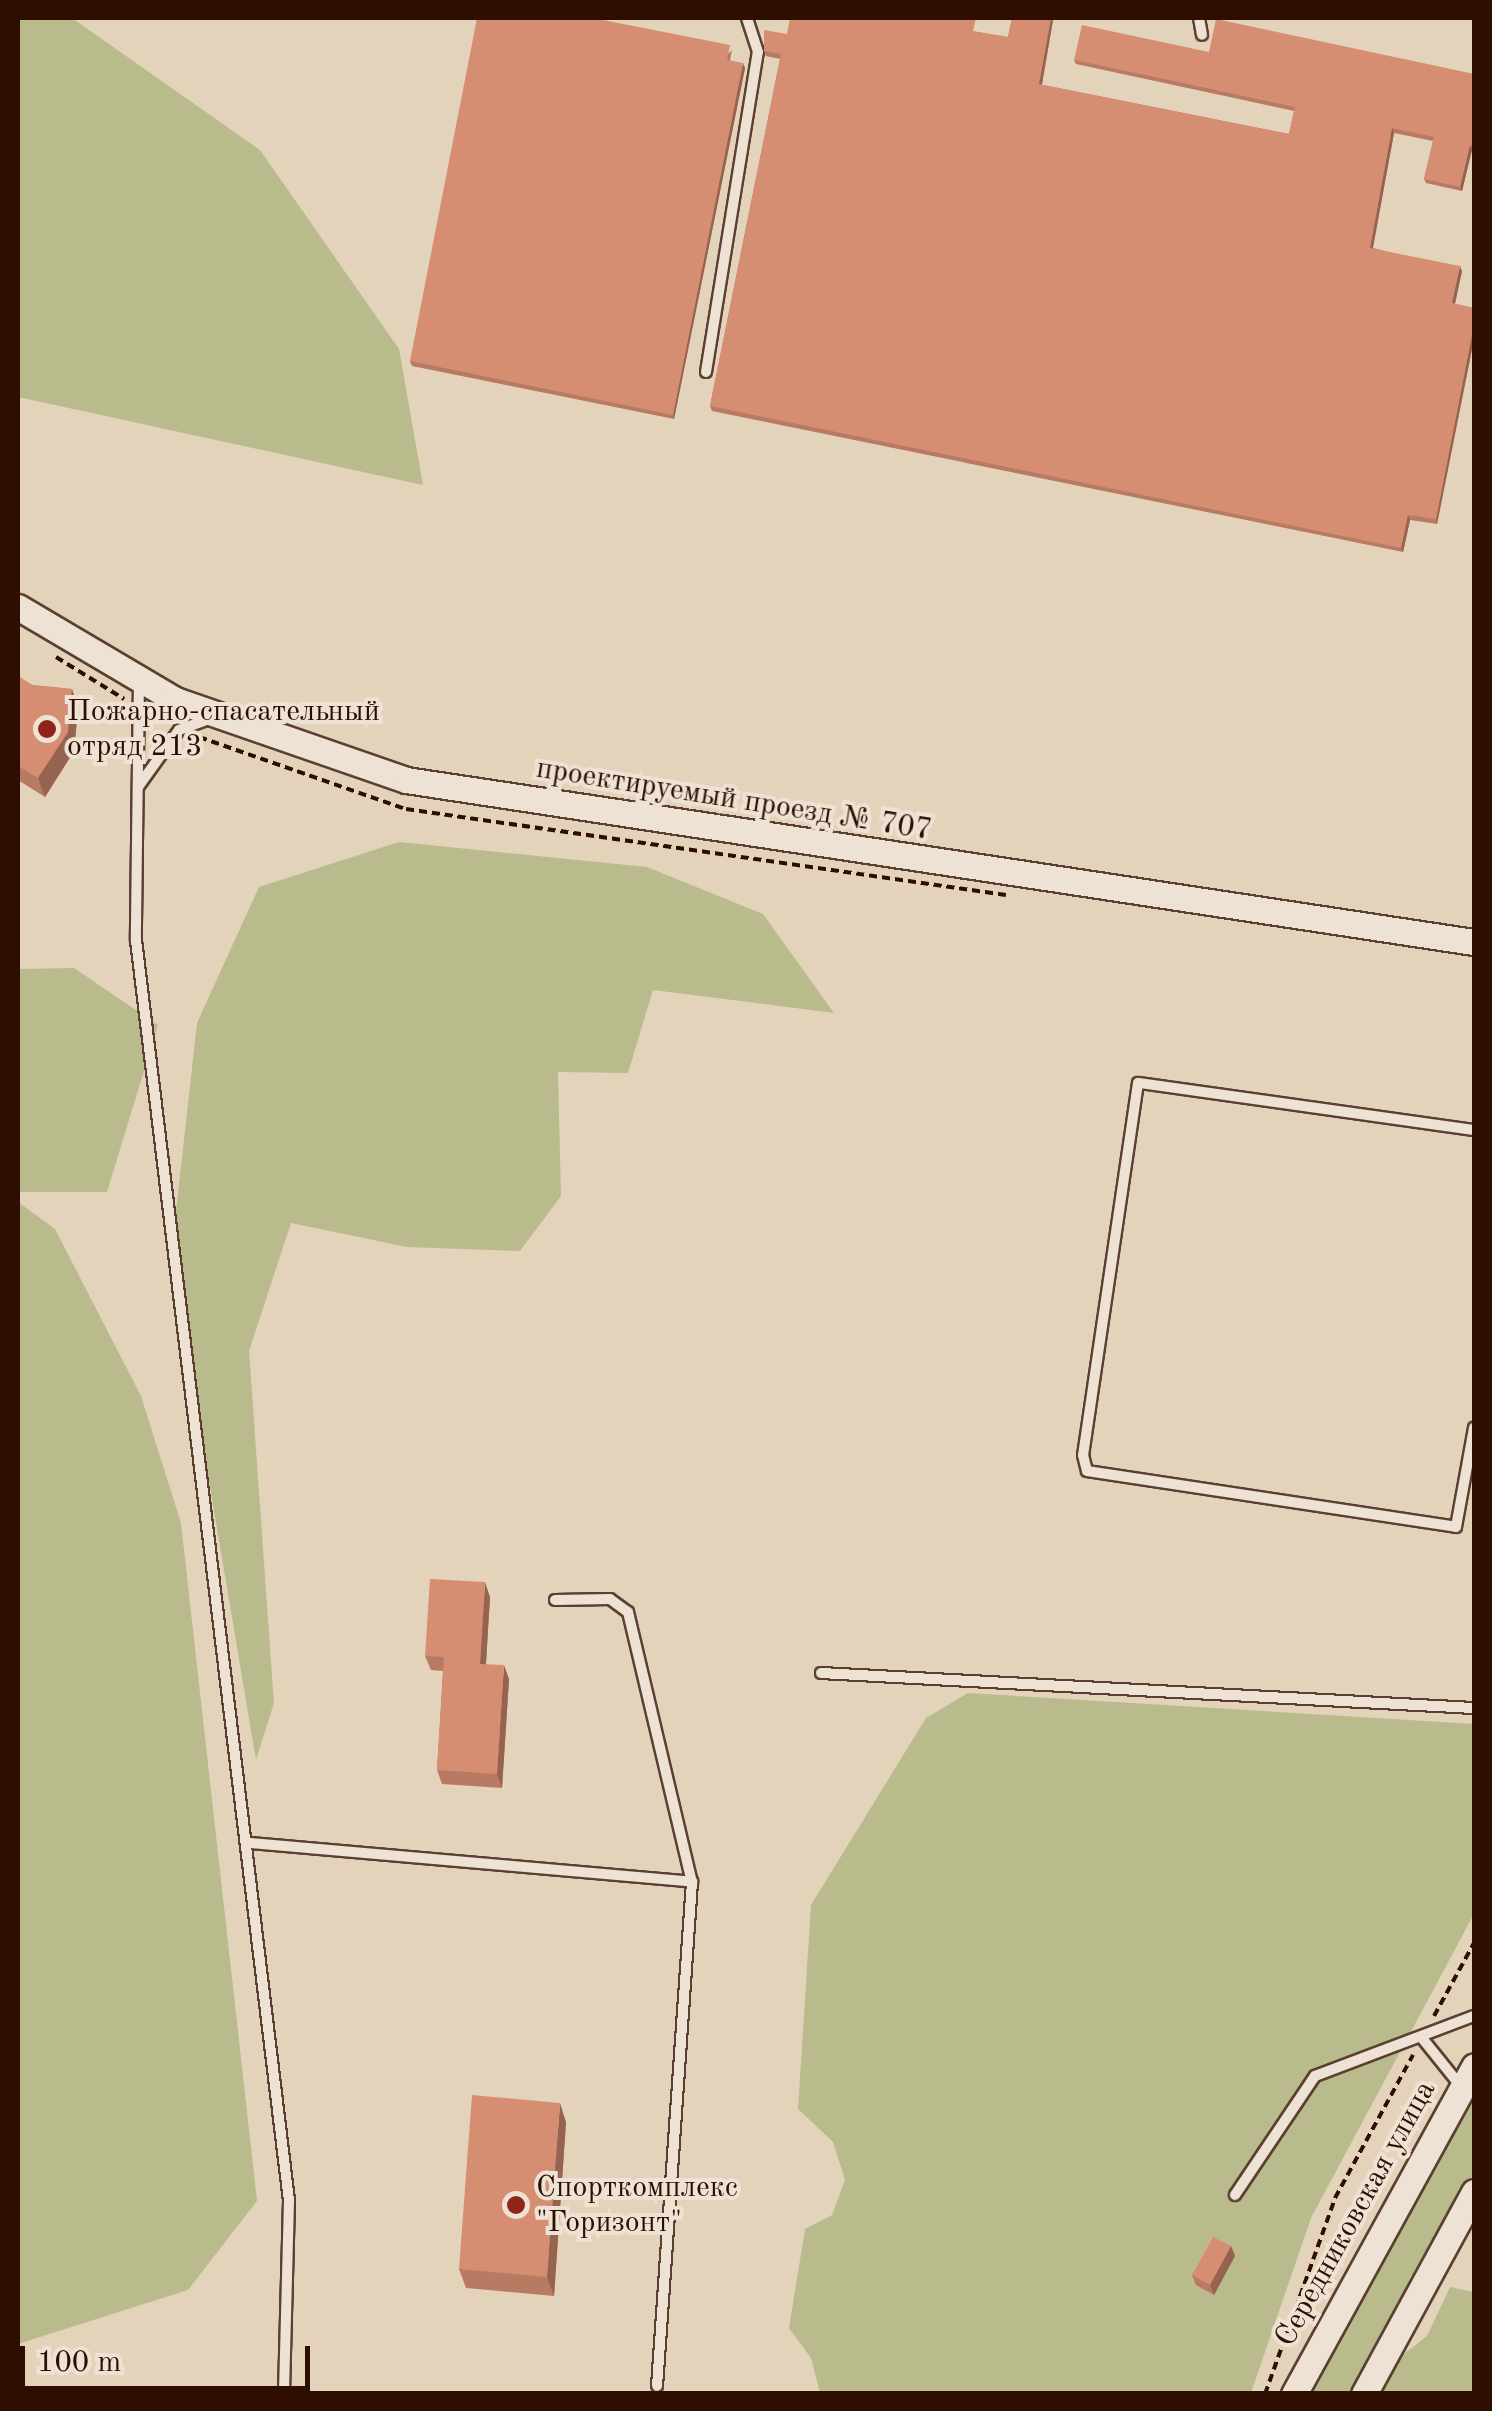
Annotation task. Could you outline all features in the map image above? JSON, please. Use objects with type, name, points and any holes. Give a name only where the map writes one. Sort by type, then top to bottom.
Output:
[{"type":"street","name":"проектируемый проезд № 707","points":[[18,607],[139,678],[219,715],[406,780],[1474,942]]},
{"type":"street","name":"Середниковская улица","points":[[1294,2394],[1468,2077]]},
{"type":"street","points":[[1364,2394],[1474,2192]]},
{"type":"lane","points":[[706,372],[758,52],[747,18]]},
{"type":"lane","points":[[1199,18],[1202,35]]},
{"type":"lane","points":[[139,678],[141,1004],[250,1843],[290,2200],[284,2394]]},
{"type":"lane","points":[[138,788],[180,730],[219,715]]},
{"type":"lane","points":[[1474,1130],[1138,1083],[1082,1455],[1088,1471],[1456,1527],[1474,1428]]},
{"type":"lane","points":[[555,1600],[610,1599],[628,1612],[692,1882],[657,2386]]},
{"type":"lane","points":[[821,1673],[1474,1708]]},
{"type":"lane","points":[[250,1843],[692,1882]]},
{"type":"lane","points":[[1235,2195],[1315,2076],[1474,2016]]},
{"type":"lane","points":[[1422,2038],[1468,2077]]},
{"type":"path","points":[[1265,2394],[1335,2198],[1474,1943]]},
{"type":"green space","points":[[18,18],[72,18],[260,150],[399,349],[423,485],[18,397]]},
{"type":"green space","points":[[399,842],[647,867],[763,914],[834,1013],[653,990],[628,1073],[558,1072],[561,1196],[520,1251],[407,1247],[291,1223],[249,1351],[274,1703],[256,1760],[171,1256],[197,1023],[259,887]]},
{"type":"green space","points":[[74,968],[158,1025],[107,1192],[18,1192],[18,969]]},
{"type":"green space","points":[[18,1202],[55,1229],[141,1396],[181,1523],[257,2201],[188,2290],[18,2344]]},
{"type":"green space","points":[[968,1693],[1474,1724],[1474,1914],[1311,2218],[1251,2393],[820,2393],[811,2358],[789,2328],[805,2229],[832,2215],[845,2180],[833,2142],[798,2109],[811,1905],[926,1718]]},
{"type":"green space","points":[[1474,2096],[1474,2173],[1445,2227],[1349,2393],[1307,2394]]},
{"type":"green space","points":[[1450,2287],[1474,2292],[1474,2393],[1379,2393],[1399,2358],[1427,2336]]},
{"type":"building","points":[[477,18],[593,18],[730,45],[727,60],[743,63],[673,415],[410,361]]},
{"type":"building","points":[[790,18],[976,18],[973,31],[1008,37],[1012,18],[1051,18],[1039,84],[1289,134],[1295,107],[1074,60],[1082,25],[1209,52],[1216,19],[1474,74],[1474,146],[1470,145],[1460,187],[1424,179],[1434,137],[1392,128],[1370,248],[1460,266],[1452,303],[1474,308],[1474,325],[1436,519],[1408,515],[1401,548],[710,406],[781,54],[764,51],[764,30],[787,34]]},
{"type":"building","name":"Пожарно-спасательный отряд 213","points":[[18,676],[32,685],[72,689],[68,732],[38,778],[18,766]]},
{"type":"building","points":[[430,1579],[485,1582],[480,1664],[504,1665],[497,1774],[437,1770],[444,1657],[425,1656]]},
{"type":"building","name":"Спорткомплекс \"Горизонт\"","points":[[472,2095],[560,2103],[547,2277],[459,2269]]},
{"type":"building","points":[[1213,2237],[1231,2246],[1210,2285],[1192,2275]]},
{"type":"place","name":"Пожарно-спасательный отряд 213","points":[[47,729]]},
{"type":"place","name":"Спорткомплекс \"Горизонт\"","points":[[516,2205]]}]
